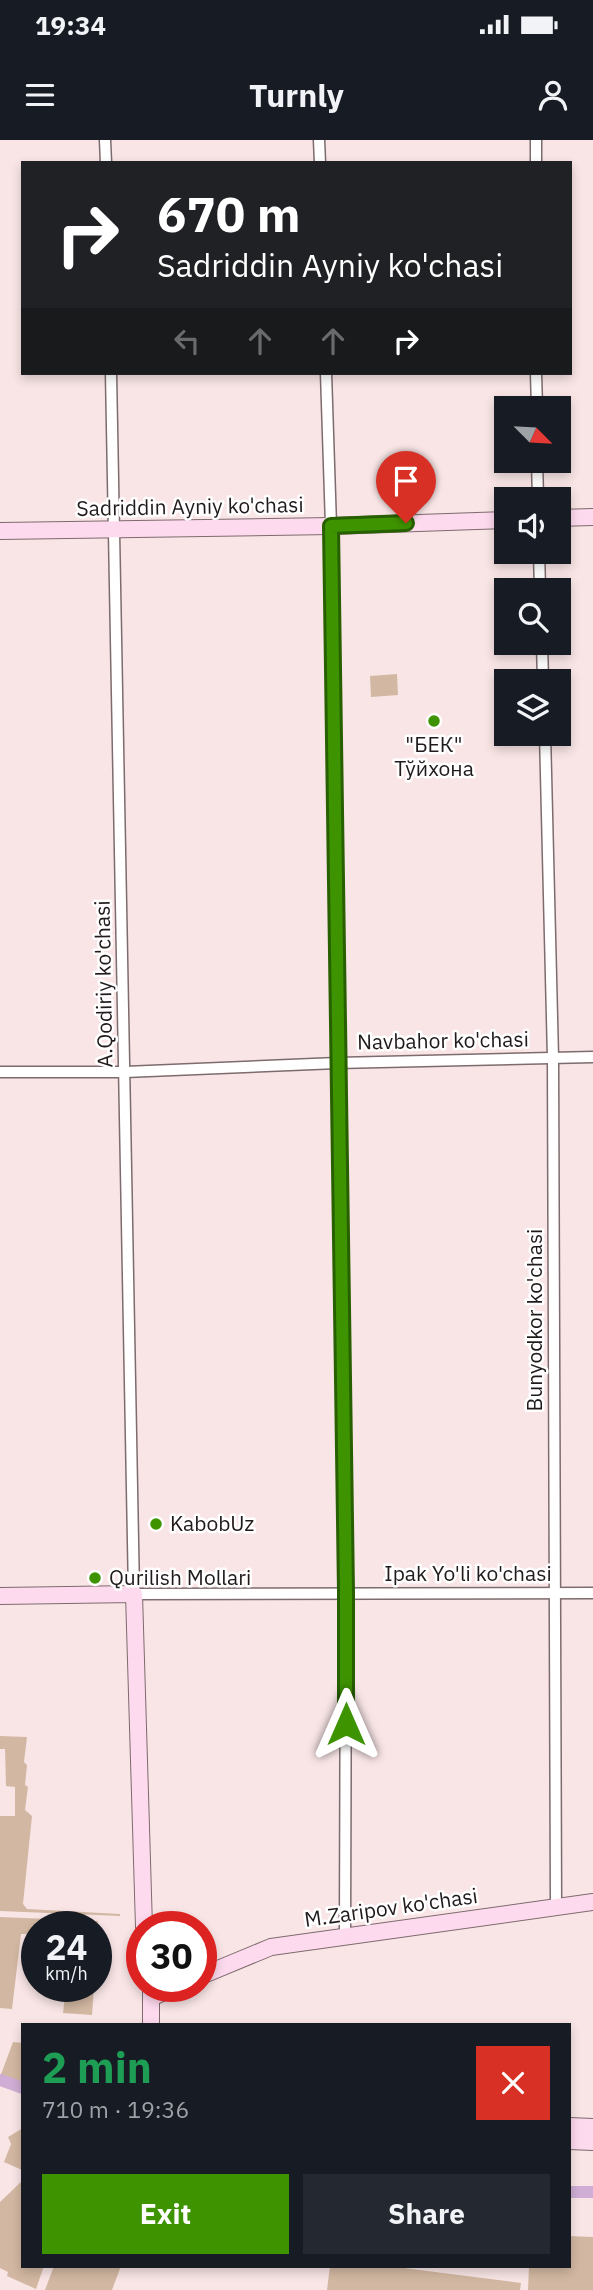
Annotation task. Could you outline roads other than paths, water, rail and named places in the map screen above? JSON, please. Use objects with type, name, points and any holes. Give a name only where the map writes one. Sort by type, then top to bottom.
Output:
[{"type":"street","points":[[105,140],[106,161]]},
{"type":"street","points":[[319,140],[320,161]]},
{"type":"street","points":[[536,161],[537,140]]},
{"type":"street","name":"A.Qodiriy ko'chasi","points":[[111,375],[134,1594]]},
{"type":"street","points":[[326,375],[331,526],[346,1592],[345,1935]]},
{"type":"street","points":[[536,375],[537,396]]},
{"type":"street","points":[[571,518],[593,517]]},
{"type":"street","name":"Sadriddin Ayniy ko'chasi","points":[[0,531],[494,520]]},
{"type":"street","name":"Bunyodkor ko'chasi","points":[[545,746],[553,1058],[556,1906]]},
{"type":"street","name":"Navbahor ko'chasi","points":[[0,1072],[125,1072],[337,1063],[593,1057]]},
{"type":"street","name":"Ipak Yo'li ko'chasi","points":[[134,1594],[593,1593]]},
{"type":"street","points":[[0,1596],[134,1594],[144,1911]]},
{"type":"street","name":"M.Zaripov ko'chasi","points":[[217,1969],[271,1947],[593,1902]]},
{"type":"street","points":[[151,2023],[152,2002]]},
{"type":"street","points":[[571,2126],[593,2127]]},
{"type":"street","points":[[571,2141],[593,2142]]},
{"type":"waterway","points":[[0,2080],[21,2087]]},
{"type":"waterway","points":[[571,2192],[593,2192]]},
{"type":"place","name":"\"БЕК\" Тўйхона","points":[[434,721]]},
{"type":"place","name":"KabobUz","points":[[156,1524]]},
{"type":"place","name":"Qurilish Mollari","points":[[95,1578]]}]
